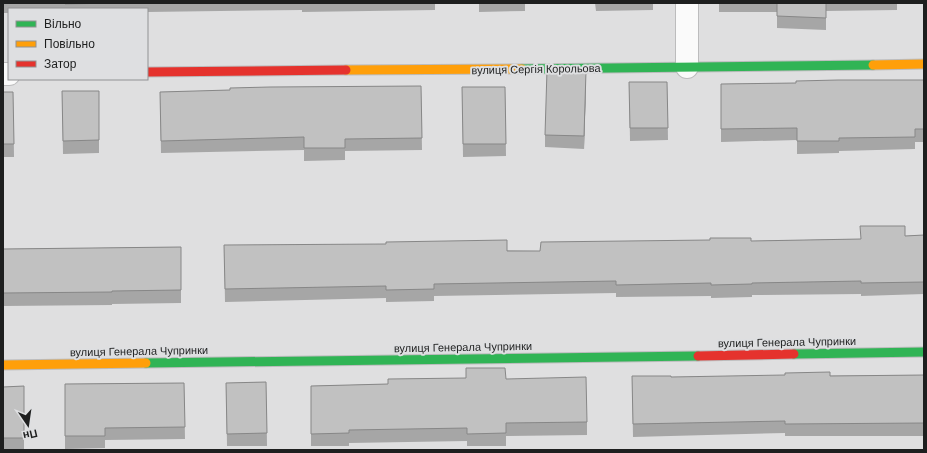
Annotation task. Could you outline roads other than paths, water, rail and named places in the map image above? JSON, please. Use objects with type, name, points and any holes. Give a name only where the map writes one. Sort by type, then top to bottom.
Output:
[{"type":"street","points":[[687,3],[687,68]]},
{"type":"street","name":"вулиця Сергія Корольова","points":[[148,72],[687,68],[924,64]]},
{"type":"street","name":"вулиця Генерала Чупринки","points":[[3,365],[381,361],[924,352]]}]
